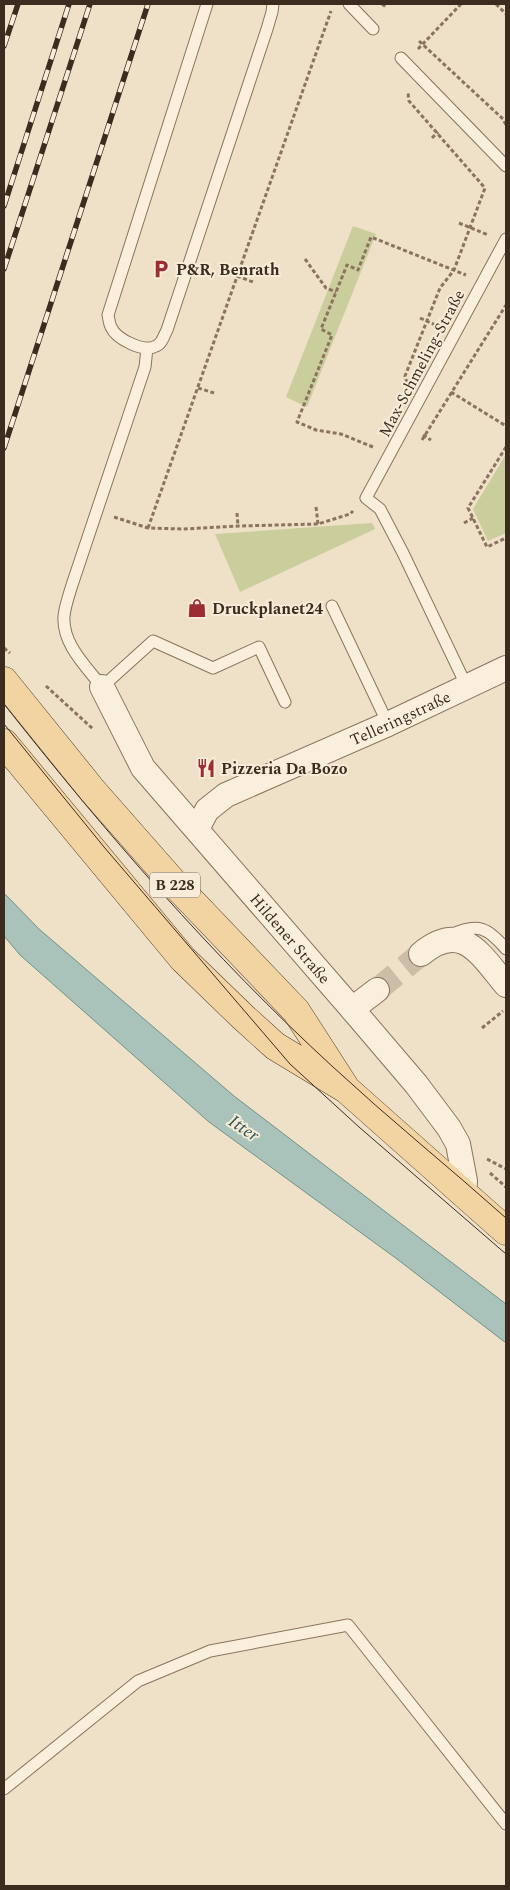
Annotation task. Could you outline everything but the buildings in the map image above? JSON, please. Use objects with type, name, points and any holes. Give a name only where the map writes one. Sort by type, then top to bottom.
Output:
[{"type":"main road","name":"B 228","points":[[4,680],[92,790],[172,881],[296,1011],[346,1089]]},
{"type":"main road","name":"B 228","points":[[4,743],[183,959],[275,1046],[346,1089],[506,1231]]},
{"type":"street","name":"Telleringstraße","points":[[197,829],[207,810],[226,795],[388,724],[506,668]]},
{"type":"street","name":"Hildener Straße","points":[[102,687],[143,768],[416,1084],[449,1128],[458,1144],[465,1181],[464,1194]]},
{"type":"street","points":[[420,954],[434,943],[443,940],[456,940],[478,951],[506,985]]},
{"type":"street","points":[[352,1010],[377,990]]},
{"type":"lane","points":[[207,4],[108,315],[110,326],[122,340],[147,348],[157,346],[162,341],[167,330],[267,29],[273,4]]},
{"type":"lane","points":[[349,4],[373,29]]},
{"type":"lane","points":[[403,60],[506,166]]},
{"type":"lane","name":"Max-Schmeling-Straße","points":[[366,498],[505,244]]},
{"type":"lane","points":[[147,348],[145,367],[72,585],[64,616],[66,634],[72,648],[102,687],[153,641],[213,668],[259,647],[285,702]]},
{"type":"lane","points":[[366,498],[380,509],[467,687]]},
{"type":"lane","points":[[332,606],[388,724]]},
{"type":"lane","points":[[443,940],[461,931],[474,928],[490,932],[506,949]]},
{"type":"lane","points":[[4,1789],[138,1681],[210,1652],[348,1625],[506,1824]]},
{"type":"path","points":[[148,528],[334,4]]},
{"type":"path","points":[[382,4],[386,7]]},
{"type":"path","points":[[413,411],[405,376],[440,288],[454,270],[485,188],[409,100],[403,60],[423,44],[460,4]]},
{"type":"path","points":[[496,4],[506,14]]},
{"type":"path","points":[[419,41],[503,119],[506,125]]},
{"type":"path","points":[[459,223],[505,244]]},
{"type":"path","points":[[372,447],[341,434],[316,430],[297,422],[332,335],[321,329],[347,265],[358,270],[371,237],[483,282]]},
{"type":"path","points":[[305,259],[326,288],[336,292]]},
{"type":"path","points":[[237,276],[253,282]]},
{"type":"path","points":[[419,444],[506,305]]},
{"type":"path","points":[[198,388],[214,393]]},
{"type":"path","points":[[452,392],[506,426]]},
{"type":"path","points":[[506,447],[468,508],[486,547],[506,538]]},
{"type":"path","points":[[96,512],[148,528],[184,529],[318,524],[350,514],[366,498]]},
{"type":"path","points":[[316,507],[318,524]]},
{"type":"path","points":[[237,513],[238,526]]},
{"type":"path","points":[[464,522],[473,518]]},
{"type":"path","points":[[4,648],[11,655]]},
{"type":"path","points":[[40,681],[100,734],[133,750]]},
{"type":"path","points":[[482,1028],[506,1008]]},
{"type":"green space","points":[[353,226],[376,234],[307,407],[286,397]]},
{"type":"green space","points":[[506,454],[506,533],[488,541],[473,509]]},
{"type":"green space","points":[[372,523],[375,529],[240,592],[215,534]]},
{"type":"water","name":"Itter","points":[[4,893],[39,929],[234,1096],[506,1304],[506,1343],[397,1259],[209,1122],[20,955],[4,936]]},
{"type":"tunnel","points":[[377,990],[421,954]]},
{"type":"tram line","points":[[4,704],[81,799],[202,937],[288,1025],[354,1086],[506,1218]]},
{"type":"tram line","points":[[4,724],[104,847],[290,1064],[359,1127],[506,1254]]},
{"type":"railway","points":[[4,46],[18,4]]},
{"type":"railway","points":[[4,206],[69,4]]},
{"type":"railway","points":[[4,269],[90,4]]},
{"type":"railway","points":[[4,448],[148,4]]},
{"type":"place","name":"P&R, Benrath","points":[[161,269]]},
{"type":"place","name":"Druckplanet24","points":[[197,608]]},
{"type":"place","name":"Pizzeria Da Bozo","points":[[206,768]]}]
